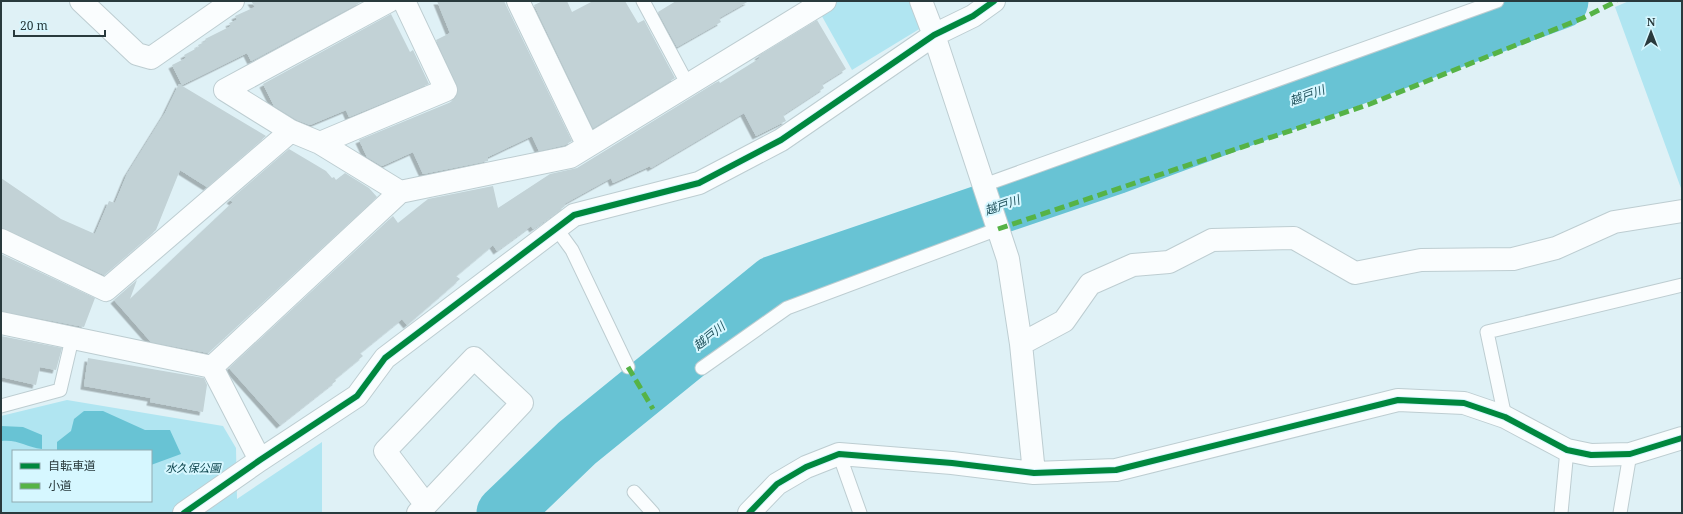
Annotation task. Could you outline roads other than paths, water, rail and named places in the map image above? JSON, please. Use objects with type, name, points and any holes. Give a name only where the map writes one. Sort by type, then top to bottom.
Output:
[{"type":"street","points":[[81,1],[138,54],[151,58],[233,1]]},
{"type":"street","points":[[389,1],[225,90],[291,131],[320,143],[400,192]]},
{"type":"street","points":[[320,143],[446,90],[404,1]]},
{"type":"street","points":[[518,1],[588,146]]},
{"type":"street","points":[[212,367],[400,192],[570,157],[825,1]]},
{"type":"street","points":[[921,1],[934,35],[1008,259],[1021,344],[1034,473]]},
{"type":"street","points":[[184,513],[260,460],[357,396],[385,358],[574,215],[699,183],[781,140],[934,35],[973,16],[994,1]]},
{"type":"street","points":[[1,240],[106,290],[291,131]]},
{"type":"street","points":[[1021,344],[1064,321],[1090,284],[1133,265],[1169,262],[1212,240],[1294,238],[1355,273],[1422,260],[1513,259],[1556,248],[1614,222],[1682,211]]},
{"type":"street","points":[[1,323],[212,367]]},
{"type":"street","points":[[474,358],[522,403],[422,509],[385,451],[474,358]]},
{"type":"street","points":[[212,367],[260,460]]},
{"type":"street","points":[[749,513],[777,484],[806,467],[839,454],[952,463],[1034,473],[1116,470],[1398,400],[1464,403],[1505,417],[1567,450],[1591,455],[1630,454],[1682,438]]},
{"type":"lane","points":[[643,1],[688,85]]},
{"type":"lane","points":[[984,185],[1497,1]]},
{"type":"lane","points":[[556,228],[572,250],[628,367]]},
{"type":"lane","points":[[702,368],[787,308],[998,229]]},
{"type":"lane","points":[[1505,417],[1487,332],[1682,285]]},
{"type":"lane","points":[[1,406],[60,390],[72,339]]},
{"type":"lane","points":[[1561,513],[1567,450]]},
{"type":"lane","points":[[839,454],[860,513]]},
{"type":"lane","points":[[1620,513],[1630,454]]},
{"type":"lane","points":[[634,492],[653,513]]},
{"type":"waterway","name":"越戸川","points":[[504,513],[577,443],[774,283],[1115,167],[1561,1]]},
{"type":"park label","name":"水久保公園","points":[[193,467]]}]
